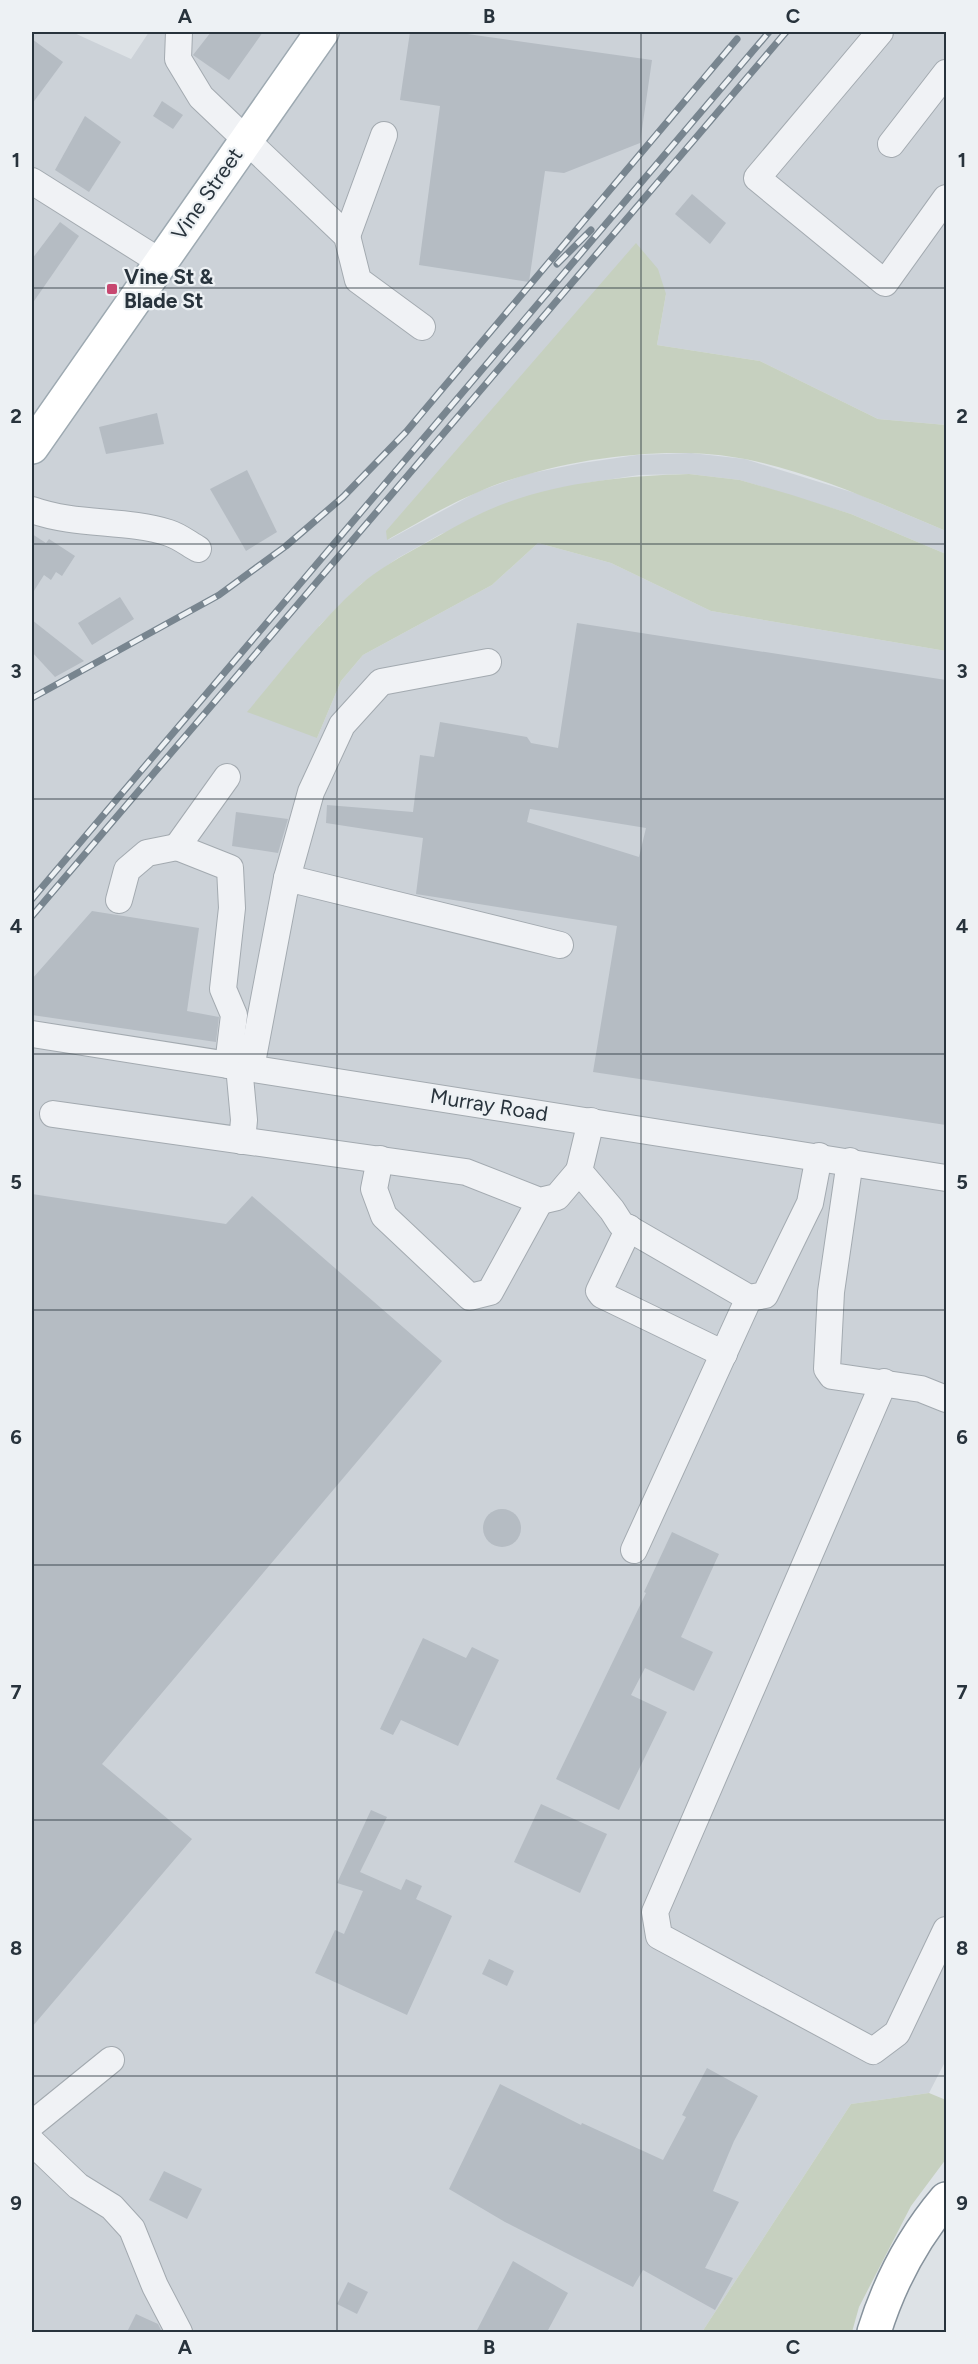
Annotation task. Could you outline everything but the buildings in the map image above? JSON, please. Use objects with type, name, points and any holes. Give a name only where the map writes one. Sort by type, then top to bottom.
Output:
[{"type":"main road","name":"Vine Street","points":[[32,447],[159,261],[322,32]]},
{"type":"main road","points":[[874,2332],[901,2265],[922,2231],[946,2199]]},
{"type":"street","points":[[179,32],[178,59],[201,97],[347,236],[358,280],[422,327]]},
{"type":"street","points":[[880,32],[757,178],[885,283],[946,198]]},
{"type":"street","points":[[891,144],[946,73]]},
{"type":"street","points":[[347,236],[384,135]]},
{"type":"street","points":[[32,181],[159,261]]},
{"type":"street","points":[[32,510],[96,524],[135,526],[171,534],[198,549]]},
{"type":"street","points":[[239,1066],[311,792],[342,725],[381,682],[488,662]]},
{"type":"street","points":[[177,847],[227,777]]},
{"type":"street","points":[[119,900],[127,870],[147,853],[177,847],[230,868],[232,908],[222,989],[234,1015],[244,1120],[242,1141]]},
{"type":"street","points":[[287,878],[560,945]]},
{"type":"street","name":"Murray Road","points":[[32,1034],[819,1156],[946,1178]]},
{"type":"street","points":[[53,1114],[466,1172],[540,1201],[557,1197],[579,1171],[591,1121]]},
{"type":"street","points":[[579,1171],[621,1224],[749,1298],[765,1295],[810,1203],[819,1156]]},
{"type":"street","points":[[380,1159],[374,1189],[384,1216],[471,1297],[490,1292],[540,1201]]},
{"type":"street","points":[[850,1161],[831,1292],[827,1369],[832,1376],[921,1389],[946,1399]]},
{"type":"street","points":[[629,1228],[599,1291],[602,1295],[724,1354]]},
{"type":"street","points":[[634,1550],[749,1298]]},
{"type":"street","points":[[884,1382],[655,1912],[659,1936],[873,2051],[897,2033],[946,1930]]},
{"type":"street","points":[[32,2124],[111,2060]]},
{"type":"street","points":[[32,2142],[78,2186],[112,2207],[132,2229],[155,2286],[179,2332]]},
{"type":"shaded area","points":[[32,32],[72,32],[131,59],[149,32],[946,32],[946,425],[878,419],[760,361],[657,345],[666,294],[388,540],[477,492],[527,474],[637,455],[691,453],[745,459],[858,494],[946,531],[946,554],[851,514],[740,480],[689,474],[639,475],[586,483],[441,534],[398,558],[361,584],[319,626],[317,738],[341,681],[363,655],[492,585],[538,543],[611,563],[711,611],[946,651],[946,2060],[929,2093],[851,2104],[702,2332],[32,2332]]},
{"type":"green space","points":[[636,243],[658,269],[666,294],[657,345],[760,361],[878,419],[946,425],[946,531],[847,490],[796,472],[745,459],[680,453],[608,458],[572,464],[505,481],[464,498],[387,540],[386,531]]},
{"type":"green space","points":[[689,474],[740,480],[792,495],[851,514],[946,554],[946,651],[711,611],[611,563],[538,543],[492,585],[363,655],[341,681],[317,738],[247,712],[315,631],[359,586],[390,563],[462,523],[508,502],[559,488],[611,479]]},
{"type":"green space","points":[[929,2093],[946,2100],[946,2159],[911,2206],[859,2307],[852,2332],[702,2332],[851,2104]]},
{"type":"railway","points":[[32,899],[769,32]]},
{"type":"railway","points":[[32,916],[786,32]]},
{"type":"railway","points":[[32,698],[219,595],[286,546],[343,497],[406,432],[737,39]]},
{"type":"railway","points":[[557,264],[591,230]]},
{"type":"place","name":"Vine St & Blade St","points":[[112,289]]}]
